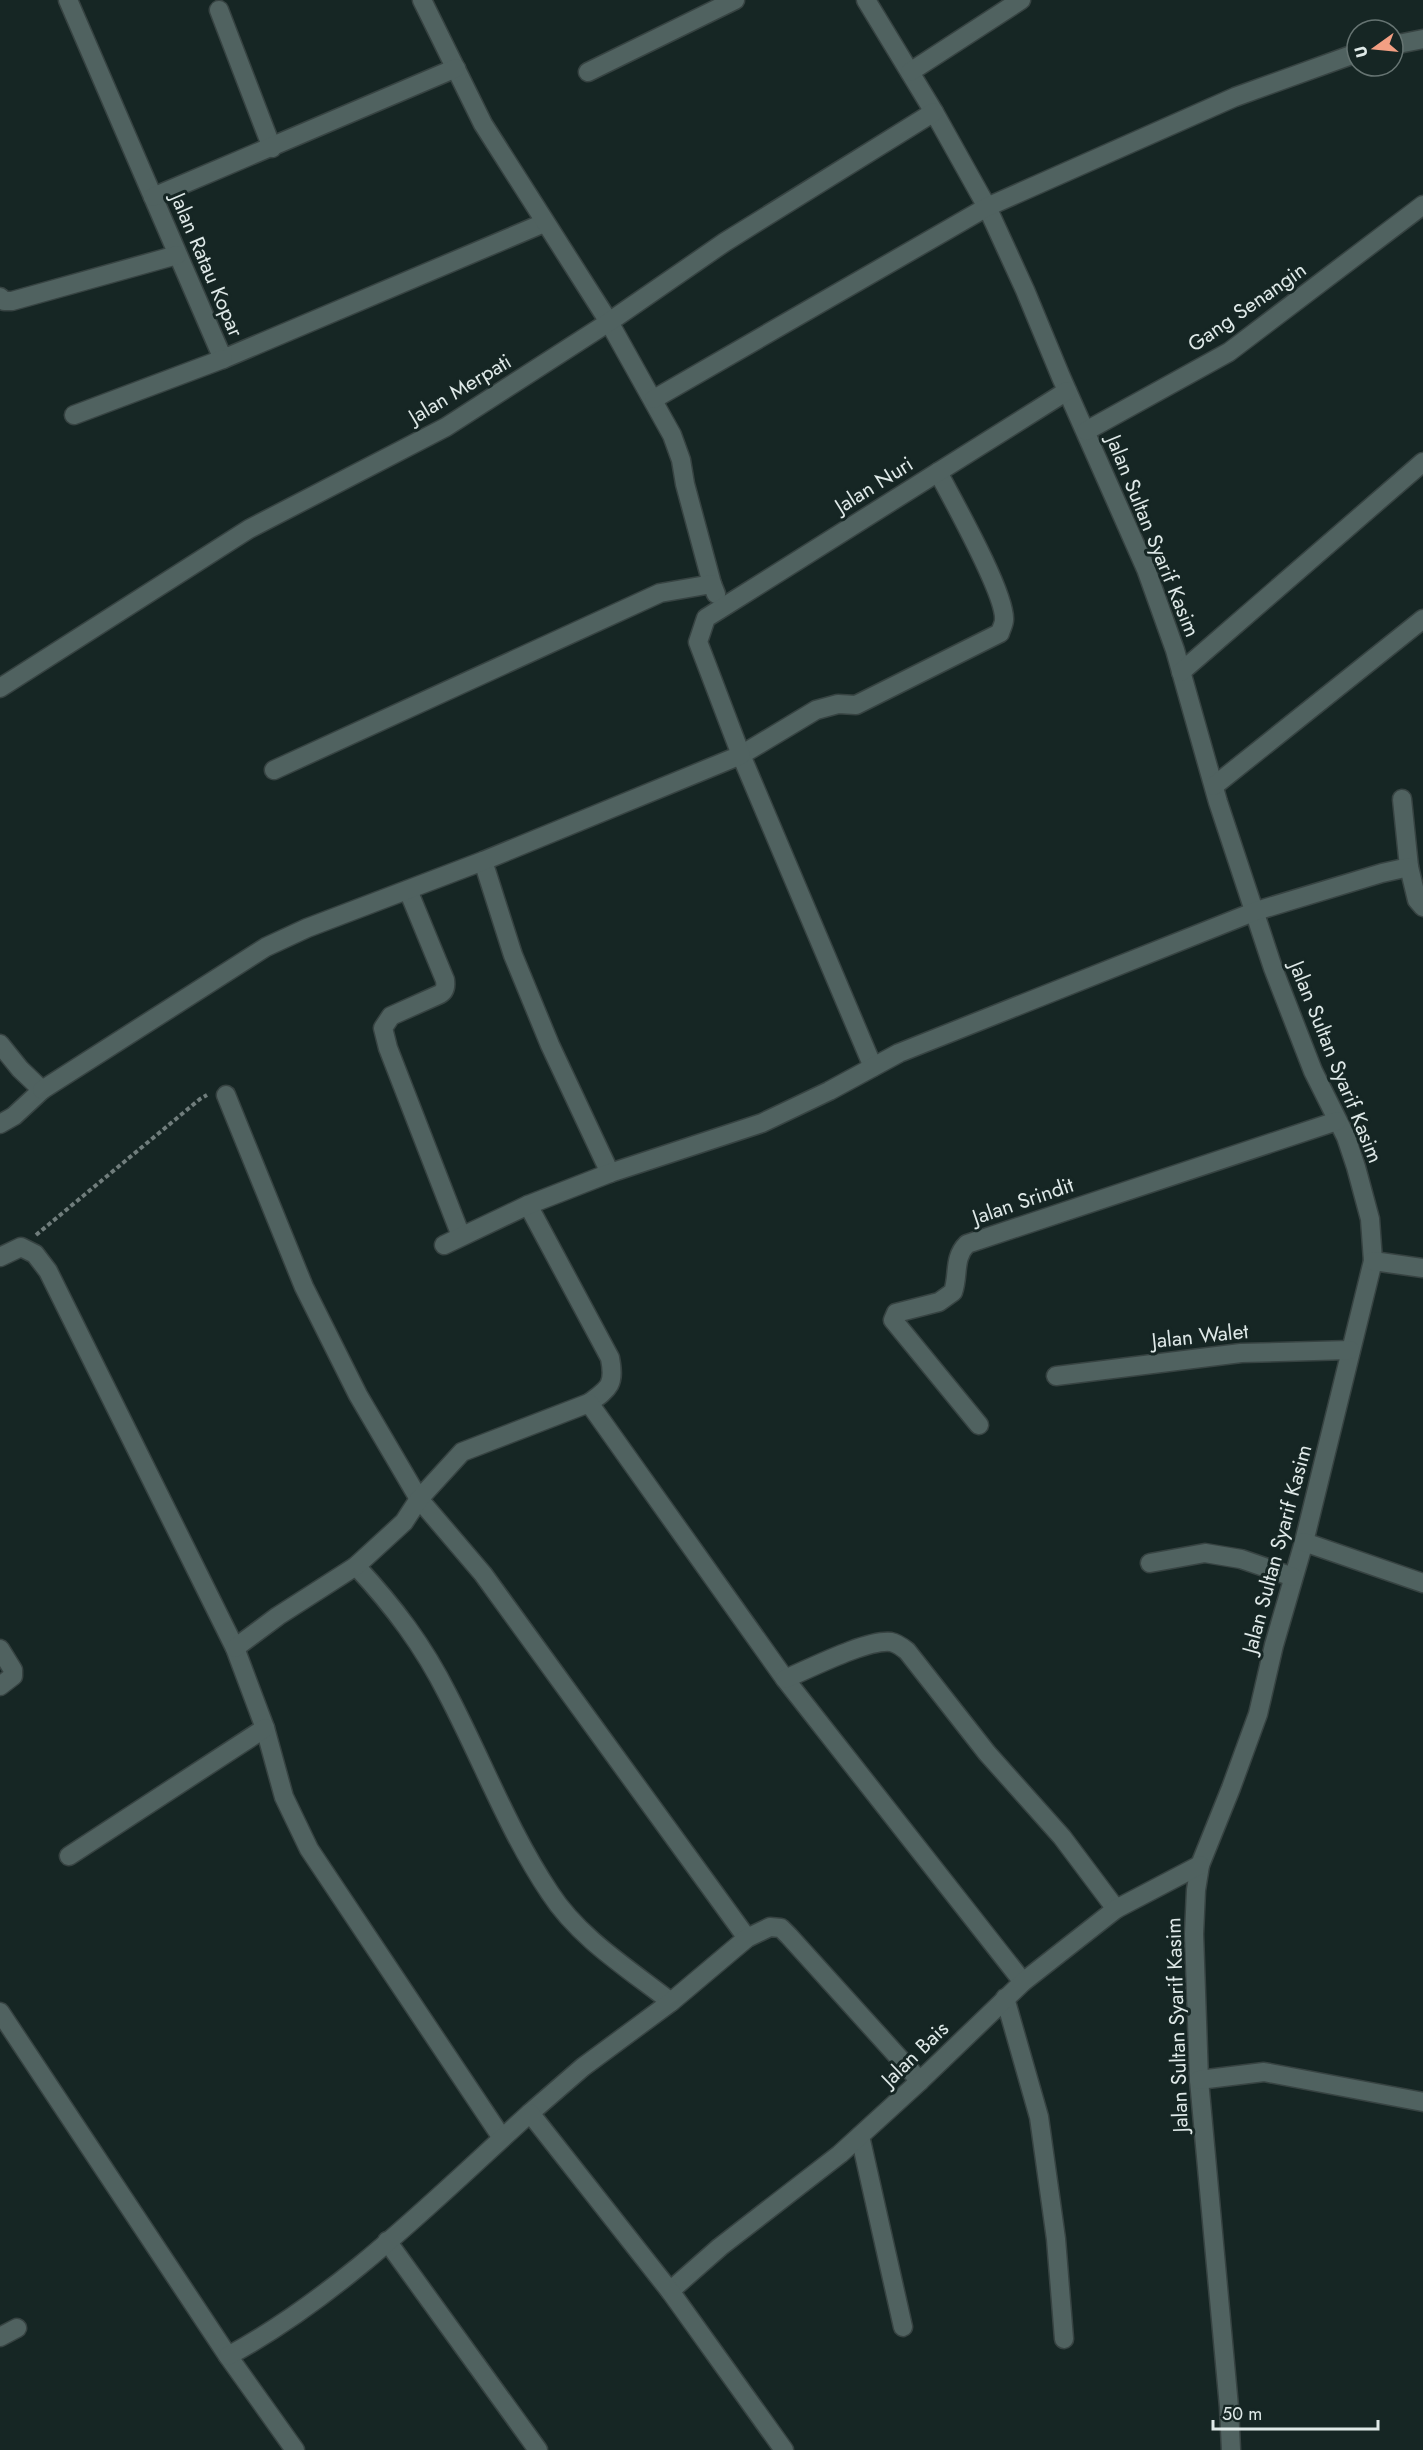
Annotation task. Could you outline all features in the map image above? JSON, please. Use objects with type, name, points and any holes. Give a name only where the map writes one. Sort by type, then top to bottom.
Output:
[{"type":"street","name":"Jalan Ratau Kopar","points":[[68,0],[223,359],[544,223]]},
{"type":"street","points":[[422,0],[483,124],[609,322],[654,399],[672,435],[681,460],[685,484],[712,584],[722,606]]},
{"type":"street","points":[[588,72],[735,0]]},
{"type":"street","name":"Jalan Sultan Syarif Kasim","points":[[866,0],[934,112],[987,207],[1146,569],[1181,672],[1214,786],[1273,968],[1313,1071],[1353,1157],[1370,1219],[1373,1261],[1304,1542],[1258,1714],[1200,1865],[1194,1908],[1199,2080],[1231,2450]]},
{"type":"street","points":[[910,72],[1021,0]]},
{"type":"street","points":[[219,10],[272,148]]},
{"type":"street","points":[[1405,43],[1423,39]]},
{"type":"street","points":[[654,399],[987,207],[1235,97],[1345,57]]},
{"type":"street","points":[[153,197],[456,68]]},
{"type":"street","name":"Jalan Merpati","points":[[0,688],[249,529],[446,427],[609,322],[726,242],[934,112]]},
{"type":"street","name":"Gang Senangin","points":[[1086,431],[1228,352],[1423,205]]},
{"type":"street","points":[[0,297],[4,301],[12,301],[177,255]]},
{"type":"street","points":[[74,415],[223,359]]},
{"type":"street","name":"Jalan Nuri","points":[[741,755],[698,642],[706,618],[1067,391]]},
{"type":"street","points":[[1181,672],[1423,462]]},
{"type":"street","points":[[0,1124],[14,1116],[42,1090],[266,947],[307,928],[483,861],[741,755],[816,710],[837,704],[856,705],[1000,633],[1004,620],[1002,603],[938,472]]},
{"type":"street","points":[[274,770],[660,593],[712,584]]},
{"type":"street","points":[[1214,786],[1423,619]]},
{"type":"street","points":[[741,755],[873,1066]]},
{"type":"street","points":[[1402,799],[1409,867],[1417,900],[1423,907]]},
{"type":"street","points":[[483,861],[517,965],[550,1045],[610,1173]]},
{"type":"street","points":[[444,1245],[528,1205],[610,1173],[762,1123],[899,1053],[1256,911],[1409,867]]},
{"type":"street","points":[[408,890],[446,987],[443,993],[391,1016],[383,1028],[388,1048],[461,1236]]},
{"type":"street","points":[[0,1044],[20,1069],[42,1090]]},
{"type":"street","points":[[226,1095],[304,1287],[358,1395],[419,1499],[483,1574],[747,1938]]},
{"type":"street","name":"Jalan Srindit","points":[[979,1425],[893,1320],[896,1313],[939,1302],[953,1292],[957,1258],[968,1244],[1337,1121]]},
{"type":"street","points":[[235,1648],[278,1616],[356,1566],[404,1522],[419,1499],[462,1452],[589,1403],[605,1392],[611,1384],[613,1372],[609,1358],[528,1205]]},
{"type":"street","points":[[0,1257],[21,1246],[35,1254],[48,1271],[235,1648],[265,1728],[284,1797],[309,1849],[502,2138]]},
{"type":"street","points":[[1373,1261],[1423,1268]]},
{"type":"street","name":"Jalan Walet","points":[[1056,1376],[1240,1353],[1350,1350]]},
{"type":"street","points":[[589,1403],[785,1679],[1023,1983]]},
{"type":"street","points":[[1304,1542],[1423,1583]]},
{"type":"street","points":[[1150,1563],[1205,1553],[1241,1559],[1293,1577]]},
{"type":"street","points":[[356,1566],[398,1613],[422,1648],[448,1694],[494,1790],[550,1894],[586,1935],[671,2002]]},
{"type":"street","points":[[785,1679],[855,1650],[879,1643],[899,1645],[907,1650],[1002,1771],[1062,1837],[1116,1909]]},
{"type":"street","points":[[0,1649],[13,1670],[14,1676],[0,1686]]},
{"type":"street","points":[[69,1856],[265,1728]]},
{"type":"street","name":"Jalan Bais","points":[[670,2291],[720,2247],[860,2136],[1023,1983],[1116,1909],[1200,1865]]},
{"type":"street","points":[[228,2356],[285,2322],[387,2241],[583,2067],[671,2002],[747,1938],[770,1926],[781,1928],[920,2081]]},
{"type":"street","points":[[1005,1998],[1039,2117],[1056,2239],[1064,2339]]},
{"type":"street","points":[[0,2012],[228,2356],[295,2450]]},
{"type":"street","points":[[1199,2080],[1264,2072],[1423,2102]]},
{"type":"street","points":[[530,2113],[670,2291],[784,2450]]},
{"type":"street","points":[[860,2136],[903,2327]]},
{"type":"street","points":[[387,2241],[537,2450]]},
{"type":"street","points":[[0,2337],[17,2328]]},
{"type":"path","points":[[21,1246],[200,1098],[218,1092],[226,1095]]}]
